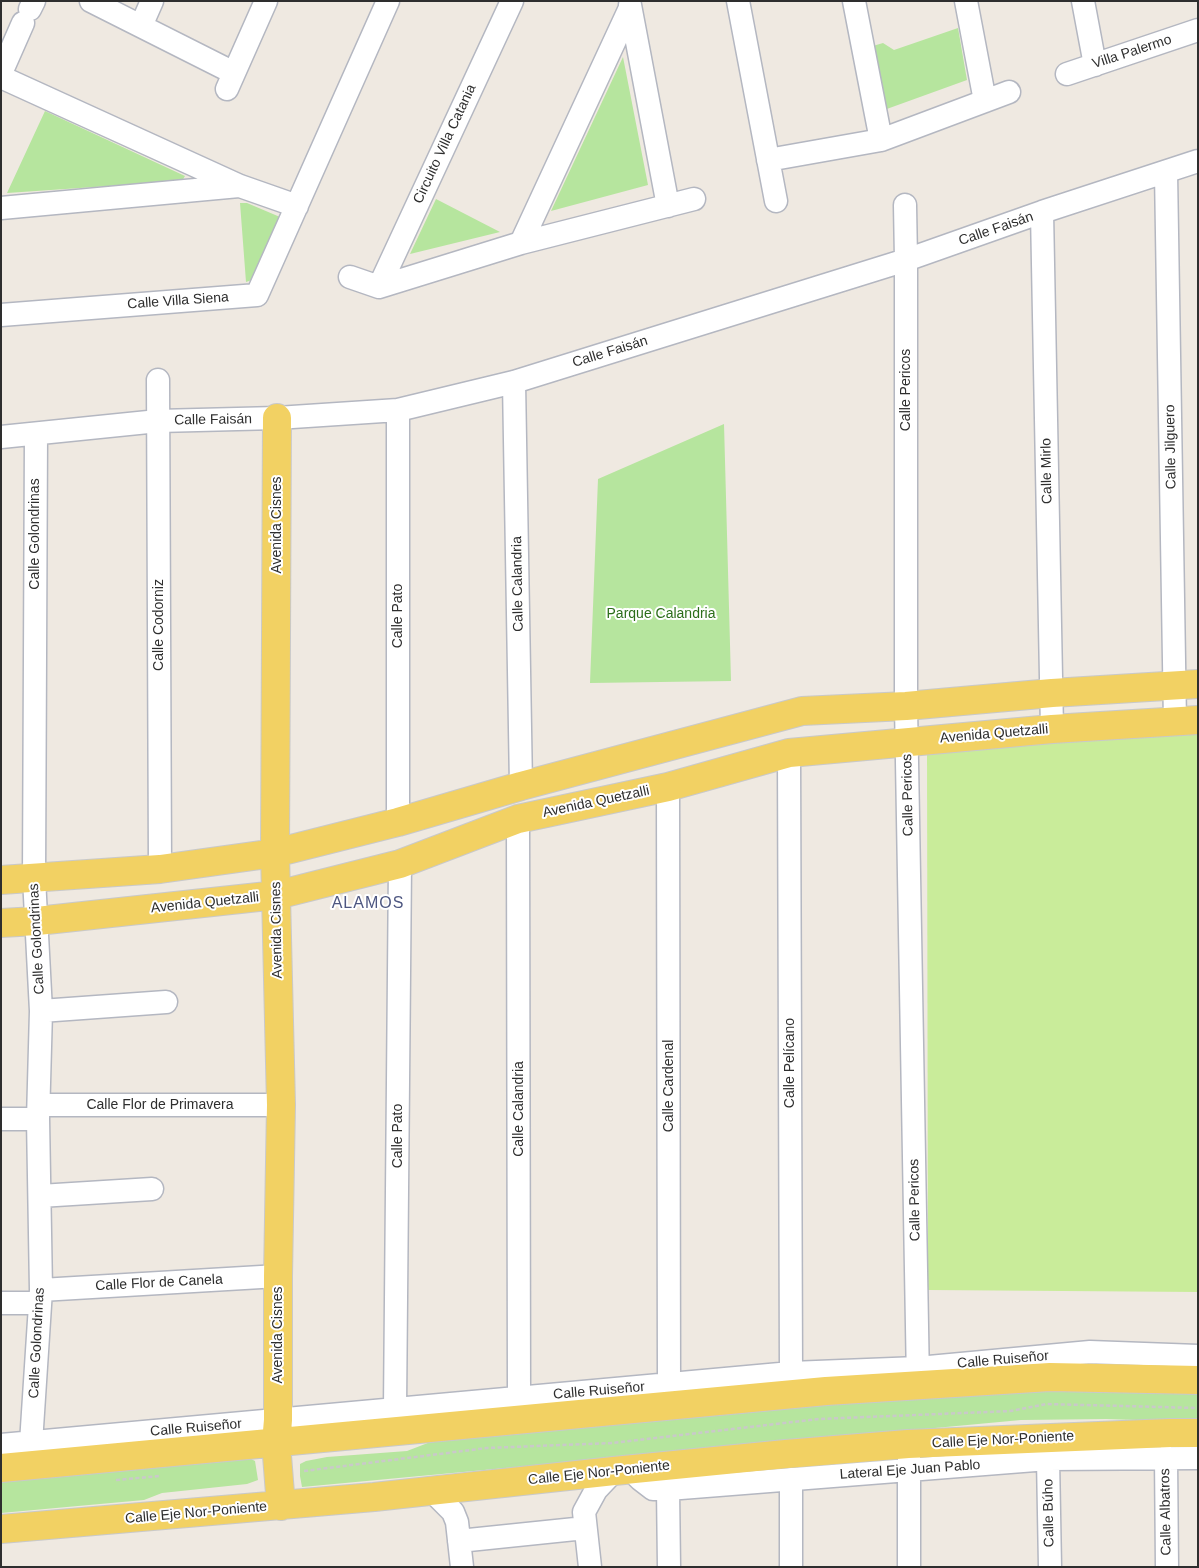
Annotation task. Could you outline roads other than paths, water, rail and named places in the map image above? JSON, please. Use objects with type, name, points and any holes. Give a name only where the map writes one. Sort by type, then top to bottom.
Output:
[{"type":"main road","name":"Avenida Cisnes","points":[[277,418],[275,853],[281,1105],[277,1431],[281,1506]]},
{"type":"main road","points":[[1,880],[160,869],[275,853],[398,822],[522,786],[802,711],[906,706],[1052,693],[1186,685]]},
{"type":"main road","name":"Avenida Quetzalli","points":[[1,923],[37,921],[277,895],[400,864],[518,819],[668,787],[789,753],[1052,729],[1186,721]]},
{"type":"main road","points":[[1,1468],[277,1431],[816,1392],[918,1377],[1198,1380]]},
{"type":"main road","name":"Calle Eje Nor-Poniente","points":[[1,1529],[281,1506],[622,1470],[909,1457],[1170,1433],[1198,1433]]},
{"type":"street","points":[[91,1],[141,26],[230,81],[266,1]]},
{"type":"street","points":[[141,26],[152,1]]},
{"type":"street","name":"Calle Villa Siena","points":[[1,315],[257,295],[388,1]]},
{"type":"street","name":"Circuito Villa Catania","points":[[379,287],[512,1]]},
{"type":"street","points":[[738,1],[776,200]]},
{"type":"street","points":[[854,1],[880,140]]},
{"type":"street","points":[[966,1],[985,101]]},
{"type":"street","points":[[1083,1],[1095,65]]},
{"type":"street","points":[[521,243],[630,4]]},
{"type":"street","points":[[630,4],[668,206]]},
{"type":"street","points":[[1,73],[29,11]]},
{"type":"street","name":"Villa Palermo","points":[[1067,74],[1198,30]]},
{"type":"street","points":[[1,77],[240,186],[297,206]]},
{"type":"street","points":[[768,160],[880,140],[1009,92]]},
{"type":"street","name":"Calle Faisán","points":[[1,437],[158,421],[277,418],[398,410],[514,382],[906,260],[1042,212],[1198,161]]},
{"type":"street","name":"Calle Jilguero","points":[[1166,172],[1186,721]]},
{"type":"street","points":[[1,208],[240,186]]},
{"type":"street","points":[[350,277],[379,287],[521,243],[694,199]]},
{"type":"street","name":"Calle Pericos","points":[[905,205],[906,706],[918,1377]]},
{"type":"street","name":"Calle Mirlo","points":[[1042,212],[1052,729]]},
{"type":"street","name":"Calle Codorniz","points":[[158,380],[160,869]]},
{"type":"street","name":"Calle Calandria","points":[[514,382],[522,786]]},
{"type":"street","name":"Calle Pato","points":[[398,410],[398,822]]},
{"type":"street","name":"Calle Golondrinas","points":[[31,1442],[41,1296],[38,1112],[41,1012],[34,878],[36,434]]},
{"type":"street","name":"Calle Pelícano","points":[[789,753],[791,1373]]},
{"type":"street","name":"Calle Cardenal","points":[[668,787],[669,1384]]},
{"type":"street","name":"Calle Calandria","points":[[518,819],[519,1398]]},
{"type":"street","name":"Calle Pato","points":[[395,1408],[400,864]]},
{"type":"street","points":[[41,1012],[166,1002]]},
{"type":"street","name":"Calle Flor de Primavera","points":[[1,1119],[38,1112],[281,1105]]},
{"type":"street","points":[[40,1196],[152,1189]]},
{"type":"street","name":"Calle Flor de Canela","points":[[1,1303],[41,1296],[278,1276]]},
{"type":"street","name":"Calle Ruiseñor","points":[[1,1445],[277,1431],[395,1408],[791,1373],[918,1377],[1090,1352],[1198,1356]]},
{"type":"street","points":[[909,1457],[909,1567]]},
{"type":"street","name":"Lateral Eje Juan Pablo","points":[[622,1470],[653,1488],[668,1489],[791,1479],[909,1457],[1048,1460],[1198,1458]]},
{"type":"street","name":"Calle Albatros","points":[[1166,1457],[1167,1567]]},
{"type":"street","name":"Calle Búho","points":[[1048,1460],[1050,1567]]},
{"type":"street","points":[[590,1567],[584,1512],[596,1490],[622,1470]]},
{"type":"street","points":[[791,1479],[791,1567]]},
{"type":"street","points":[[668,1489],[668,1567]]},
{"type":"street","points":[[432,1491],[453,1512],[457,1522],[462,1567]]},
{"type":"street","points":[[459,1541],[586,1528]]},
{"type":"district","name":"ALAMOS","points":[[368,904]]},
{"type":"park label","name":"Parque Calandria","points":[[661,614]]}]
